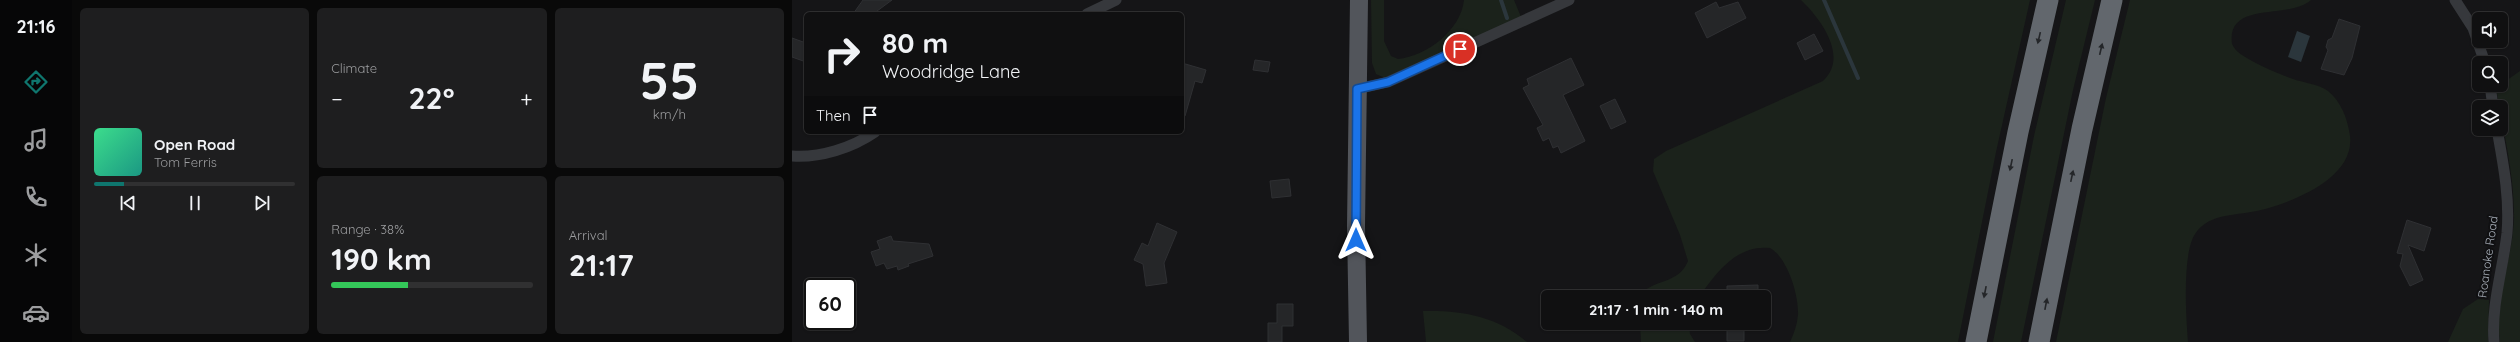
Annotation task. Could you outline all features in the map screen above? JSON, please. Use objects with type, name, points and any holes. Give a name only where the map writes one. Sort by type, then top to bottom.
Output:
[{"type":"highway","points":[[1976,342],[2018,132],[2048,0]]},
{"type":"highway","points":[[2039,342],[2082,129],[2112,0]]},
{"type":"main road","points":[[1358,342],[1356,226],[1359,0]]},
{"type":"street","points":[[1091,12],[1116,0]]},
{"type":"street","points":[[1357,89],[1388,82],[1569,0]]},
{"type":"street","points":[[2455,0],[2473,28],[2483,56]]},
{"type":"street","points":[[792,156],[825,153],[861,142],[872,134]]},
{"type":"street","name":"Roanoke Road","points":[[2494,342],[2494,310],[2504,254],[2508,210],[2498,136]]},
{"type":"shaded area","points":[[1371,0],[1384,0],[1384,41],[1391,56],[1398,59],[1420,53],[1441,40],[1456,21],[1464,0],[1514,0],[1521,17],[1385,78],[1376,74],[1372,63]]},
{"type":"shaded area","points":[[1801,0],[2030,0],[1996,152],[1958,342],[1790,342],[1798,319],[1797,298],[1787,269],[1782,260],[1770,248],[1758,248],[1738,255],[1720,270],[1704,290],[1646,290],[1678,274],[1684,269],[1688,261],[1680,235],[1653,171],[1654,159],[1666,151],[1823,81],[1830,71],[1833,61],[1833,50],[1824,28]]},
{"type":"shaded area","points":[[2066,0],[2095,0],[2073,90],[2021,342],[1993,342],[2034,136]]},
{"type":"shaded area","points":[[2130,0],[2311,0],[2301,6],[2261,13],[2249,16],[2239,21],[2233,30],[2232,44],[2240,54],[2257,64],[2293,79],[2320,87],[2333,95],[2340,105],[2348,124],[2350,136],[2349,151],[2343,164],[2332,176],[2305,194],[2261,210],[2216,218],[2201,227],[2195,234],[2188,256],[2187,270],[2186,317],[2188,342],[2056,342],[2106,98]]},
{"type":"shaded area","points":[[2297,31],[2310,36],[2301,62],[2288,57]]},
{"type":"shaded area","points":[[2520,71],[2520,342],[2500,342],[2499,327],[2501,296],[2513,235],[2514,220],[2513,187],[2505,136],[2508,136],[2508,100],[2498,100],[2497,92],[2508,92],[2508,80]]},
{"type":"shaded area","points":[[2478,299],[2489,300],[2488,342],[2448,342],[2463,309]]},
{"type":"shaded area","points":[[1423,311],[1451,312],[1478,316],[1503,326],[1527,342],[1426,342]]},
{"type":"shaded area","points":[[1640,330],[1690,330],[1690,334],[1695,342],[1641,342]]},
{"type":"building","points":[[863,0],[892,0],[876,12],[854,12]]},
{"type":"building","points":[[1716,2],[1719,8],[1738,2],[1746,18],[1707,38],[1695,13]]},
{"type":"building","points":[[2339,19],[2360,26],[2352,58],[2344,75],[2321,69],[2328,50],[2326,47],[2328,40],[2332,38]]},
{"type":"building","points":[[1814,34],[1823,51],[1805,60],[1797,43]]},
{"type":"building","points":[[792,38],[804,42],[804,61],[792,57]]},
{"type":"building","points":[[1571,58],[1584,85],[1563,95],[1585,141],[1561,153],[1558,146],[1553,148],[1549,138],[1543,141],[1537,128],[1543,125],[1523,88],[1529,85],[1527,79]]},
{"type":"building","points":[[1255,60],[1270,62],[1268,72],[1253,70]]},
{"type":"building","points":[[1184,64],[1206,70],[1202,83],[1195,81],[1185,116]]},
{"type":"building","points":[[1615,99],[1626,122],[1611,129],[1600,106]]},
{"type":"building","points":[[1289,179],[1291,196],[1272,198],[1270,181]]},
{"type":"building","points":[[2407,220],[2431,228],[2424,251],[2408,245],[2423,280],[2410,286],[2400,266],[2403,254],[2397,253]]},
{"type":"building","points":[[1157,223],[1177,232],[1164,263],[1167,283],[1146,286],[1143,264],[1134,260],[1142,243],[1148,246]]},
{"type":"building","points":[[891,236],[893,241],[929,244],[933,256],[908,264],[909,266],[898,270],[897,266],[887,269],[884,263],[876,266],[871,252],[880,249],[877,241]]},
{"type":"building","points":[[1758,285],[1758,290],[1727,290],[1727,286]]},
{"type":"building","points":[[1277,304],[1293,304],[1293,326],[1282,326],[1282,342],[1268,342],[1268,323],[1277,323]]},
{"type":"building","points":[[1727,330],[1744,330],[1744,341],[1727,341]]},
{"type":"waterway","points":[[1501,0],[1507,18]]},
{"type":"waterway","points":[[1824,0],[1858,78]]},
{"type":"route","points":[[1356,240],[1357,89],[1375,87],[1388,82],[1460,49]]}]
